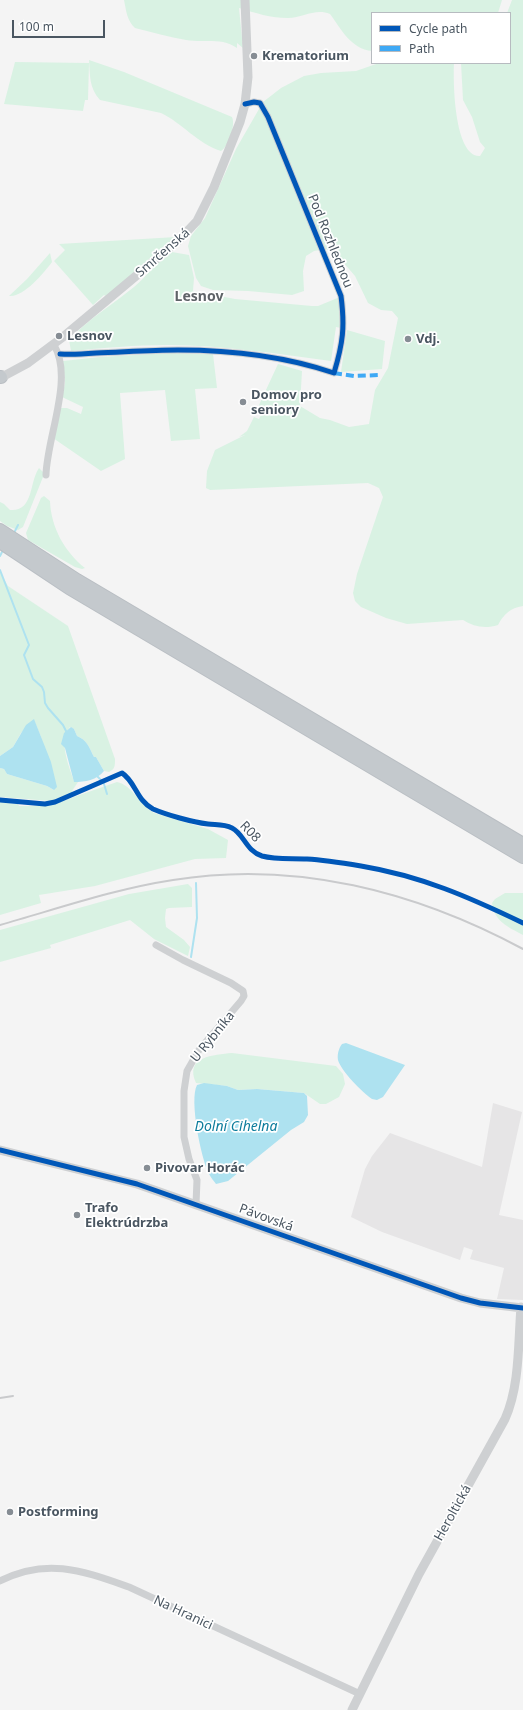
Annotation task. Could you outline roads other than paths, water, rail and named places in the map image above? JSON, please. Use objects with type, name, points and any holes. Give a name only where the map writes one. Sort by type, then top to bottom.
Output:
[{"type":"highway","points":[[0,534],[23,556],[69,588],[523,857]]},
{"type":"highway","points":[[0,551],[23,556],[523,844]]},
{"type":"street","name":"Smrčenská","points":[[0,378],[28,363],[54,345],[98,310],[193,226],[203,210],[214,186],[240,122],[245,104],[248,77],[245,0]]},
{"type":"street","name":"Pod Rozhlednou","points":[[60,354],[178,350],[249,354],[289,360],[311,365],[334,373],[342,345],[344,314],[341,296],[268,117],[260,103],[254,102],[245,104]]},
{"type":"street","points":[[46,475],[46,458],[59,403],[61,377],[60,354],[54,345]]},
{"type":"street","name":"U Rybníka","points":[[156,945],[231,983],[243,991],[244,996],[200,1050],[187,1071],[184,1091],[184,1137],[189,1159],[197,1180],[196,1204]]},
{"type":"street","name":"Pávovská","points":[[0,1150],[118,1179],[196,1204],[460,1298],[480,1303],[522,1308]]},
{"type":"street","name":"Heroltická","points":[[352,1710],[419,1574],[505,1419],[510,1407],[514,1390],[522,1308]]},
{"type":"street","name":"Na Hranici","points":[[0,1581],[11,1575],[37,1568],[49,1567],[72,1569],[95,1575],[129,1587],[360,1694]]},
{"type":"water","points":[[34,719],[51,762],[57,787],[54,790],[47,786],[7,774],[4,769],[0,768],[0,756],[13,747],[26,725]]},
{"type":"water","points":[[71,727],[74,729],[77,736],[87,744],[104,771],[98,777],[86,781],[74,782],[65,748],[61,744],[64,733]]},
{"type":"water","points":[[346,1043],[405,1065],[383,1097],[377,1100],[372,1099],[363,1092],[343,1070],[338,1060],[338,1051],[342,1044]]},
{"type":"water","name":"Dolní Cihelna","points":[[204,1083],[227,1086],[238,1090],[257,1089],[304,1093],[307,1096],[308,1115],[304,1122],[291,1130],[228,1181],[216,1184],[206,1166],[195,1116],[195,1092],[197,1085]]},
{"type":"waterway","points":[[14,533],[18,525]]},
{"type":"waterway","points":[[0,556],[3,550]]},
{"type":"waterway","points":[[0,570],[29,645],[24,655],[33,679],[42,687],[45,703],[63,725],[67,733]]},
{"type":"waterway","points":[[97,776],[101,780]]},
{"type":"waterway","points":[[104,784],[107,794]]},
{"type":"waterway","points":[[191,957],[197,918],[196,883]]},
{"type":"railway","points":[[0,925],[107,894],[151,884],[219,875],[264,874],[309,878],[353,885],[397,896],[440,911],[523,949]]},
{"type":"railway","points":[[0,1398],[13,1396]]},
{"type":"place","name":"Krematorium","points":[[254,56]]},
{"type":"place","name":"Lesnov","points":[[59,336]]},
{"type":"place","name":"Vdj.","points":[[408,339]]},
{"type":"place","name":"Domov pro seniory","points":[[243,402]]},
{"type":"place","name":"Pivovar Horác","points":[[147,1168]]},
{"type":"place","name":"Trafo Elektrúdrzba","points":[[77,1215]]},
{"type":"place","name":"Postforming","points":[[10,1512]]},
{"type":"district","name":"Lesnov","points":[[199,297]]}]
